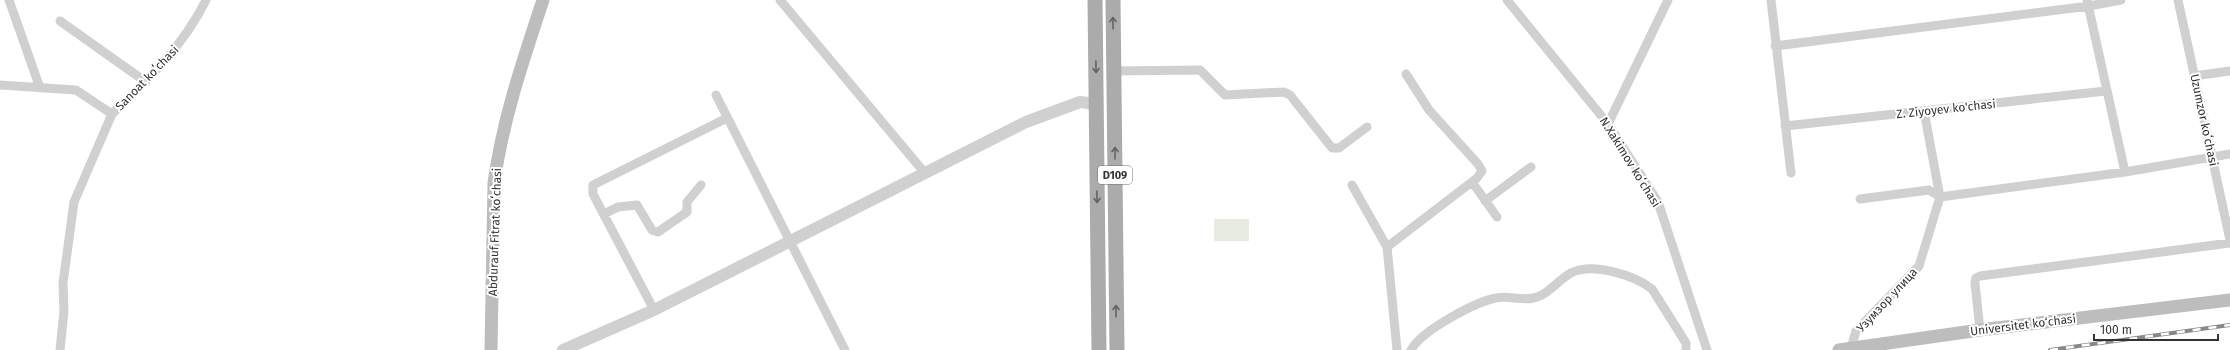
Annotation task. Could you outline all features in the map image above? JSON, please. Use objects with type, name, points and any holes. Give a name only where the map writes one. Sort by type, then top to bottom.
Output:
[{"type":"main road","name":"Abdurauf Fitrat koʻchasi","points":[[491,350],[494,183],[497,161],[510,99],[543,0]]},
{"type":"main road","name":"D109","points":[[1095,0],[1099,350]]},
{"type":"main road","name":"D109","points":[[1113,0],[1117,350]]},
{"type":"main road","points":[[1096,104],[1115,103]]},
{"type":"main road","points":[[1097,219],[1116,219]]},
{"type":"main road","name":"Universitet kо‘chasi","points":[[1845,349],[1980,330],[2230,300]]},
{"type":"street","points":[[9,0],[40,88]]},
{"type":"street","name":"Sanoat koʻchasi","points":[[0,85],[76,90],[112,114],[146,82],[185,38],[206,0]]},
{"type":"street","points":[[780,0],[924,172]]},
{"type":"street","name":"N.Xakimov koʻchasi","points":[[1507,0],[1608,124],[1658,202],[1707,350]]},
{"type":"street","points":[[1608,124],[1668,0]]},
{"type":"street","points":[[1771,0],[1775,46],[1792,173]]},
{"type":"street","points":[[1775,46],[2088,3],[2121,0]]},
{"type":"street","name":"Uzumzor koʻchasi","points":[[2178,0],[2230,241]]},
{"type":"street","points":[[2088,3],[2106,91],[2125,172]]},
{"type":"street","points":[[60,21],[146,82]]},
{"type":"street","points":[[1114,71],[1200,70],[1225,95],[1284,92],[1290,96],[1332,148],[1335,149],[1339,148],[1367,127]]},
{"type":"street","points":[[2194,76],[2230,70]]},
{"type":"street","points":[[1387,247],[1472,182],[1482,171],[1478,164],[1429,110],[1406,74]]},
{"type":"street","name":"Z. Ziyoyev ko'chasi","points":[[1785,126],[2106,91]]},
{"type":"street","points":[[716,95],[845,350]]},
{"type":"street","points":[[563,350],[654,310],[790,243],[924,172],[1026,122],[1080,102],[1096,104]]},
{"type":"street","name":"Узумзор улица","points":[[1845,349],[1856,331],[1919,266],[1940,196],[1924,111]]},
{"type":"street","points":[[60,350],[64,311],[63,283],[74,202],[112,114]]},
{"type":"street","points":[[654,310],[593,194],[593,185],[727,118]]},
{"type":"street","points":[[1860,199],[1929,190],[1940,196],[2125,172],[2230,154]]},
{"type":"street","points":[[1485,201],[1531,167]]},
{"type":"street","points":[[1472,182],[1497,216]]},
{"type":"street","points":[[604,214],[618,207],[637,205],[652,230],[658,232],[687,212],[687,202],[701,185]]},
{"type":"street","points":[[1352,185],[1387,247],[1397,350]]},
{"type":"street","points":[[1980,330],[1975,283],[1976,278],[1980,276],[2230,241]]},
{"type":"street","points":[[1411,350],[1428,331],[1486,301],[1497,298],[1533,298],[1543,294],[1571,274],[1589,270],[1625,275],[1652,289],[1686,343],[1686,350]]},
{"type":"shaded area","points":[[1214,219],[1249,219],[1249,241],[1214,241]]},
{"type":"railway","points":[[2050,350],[2230,325]]}]
